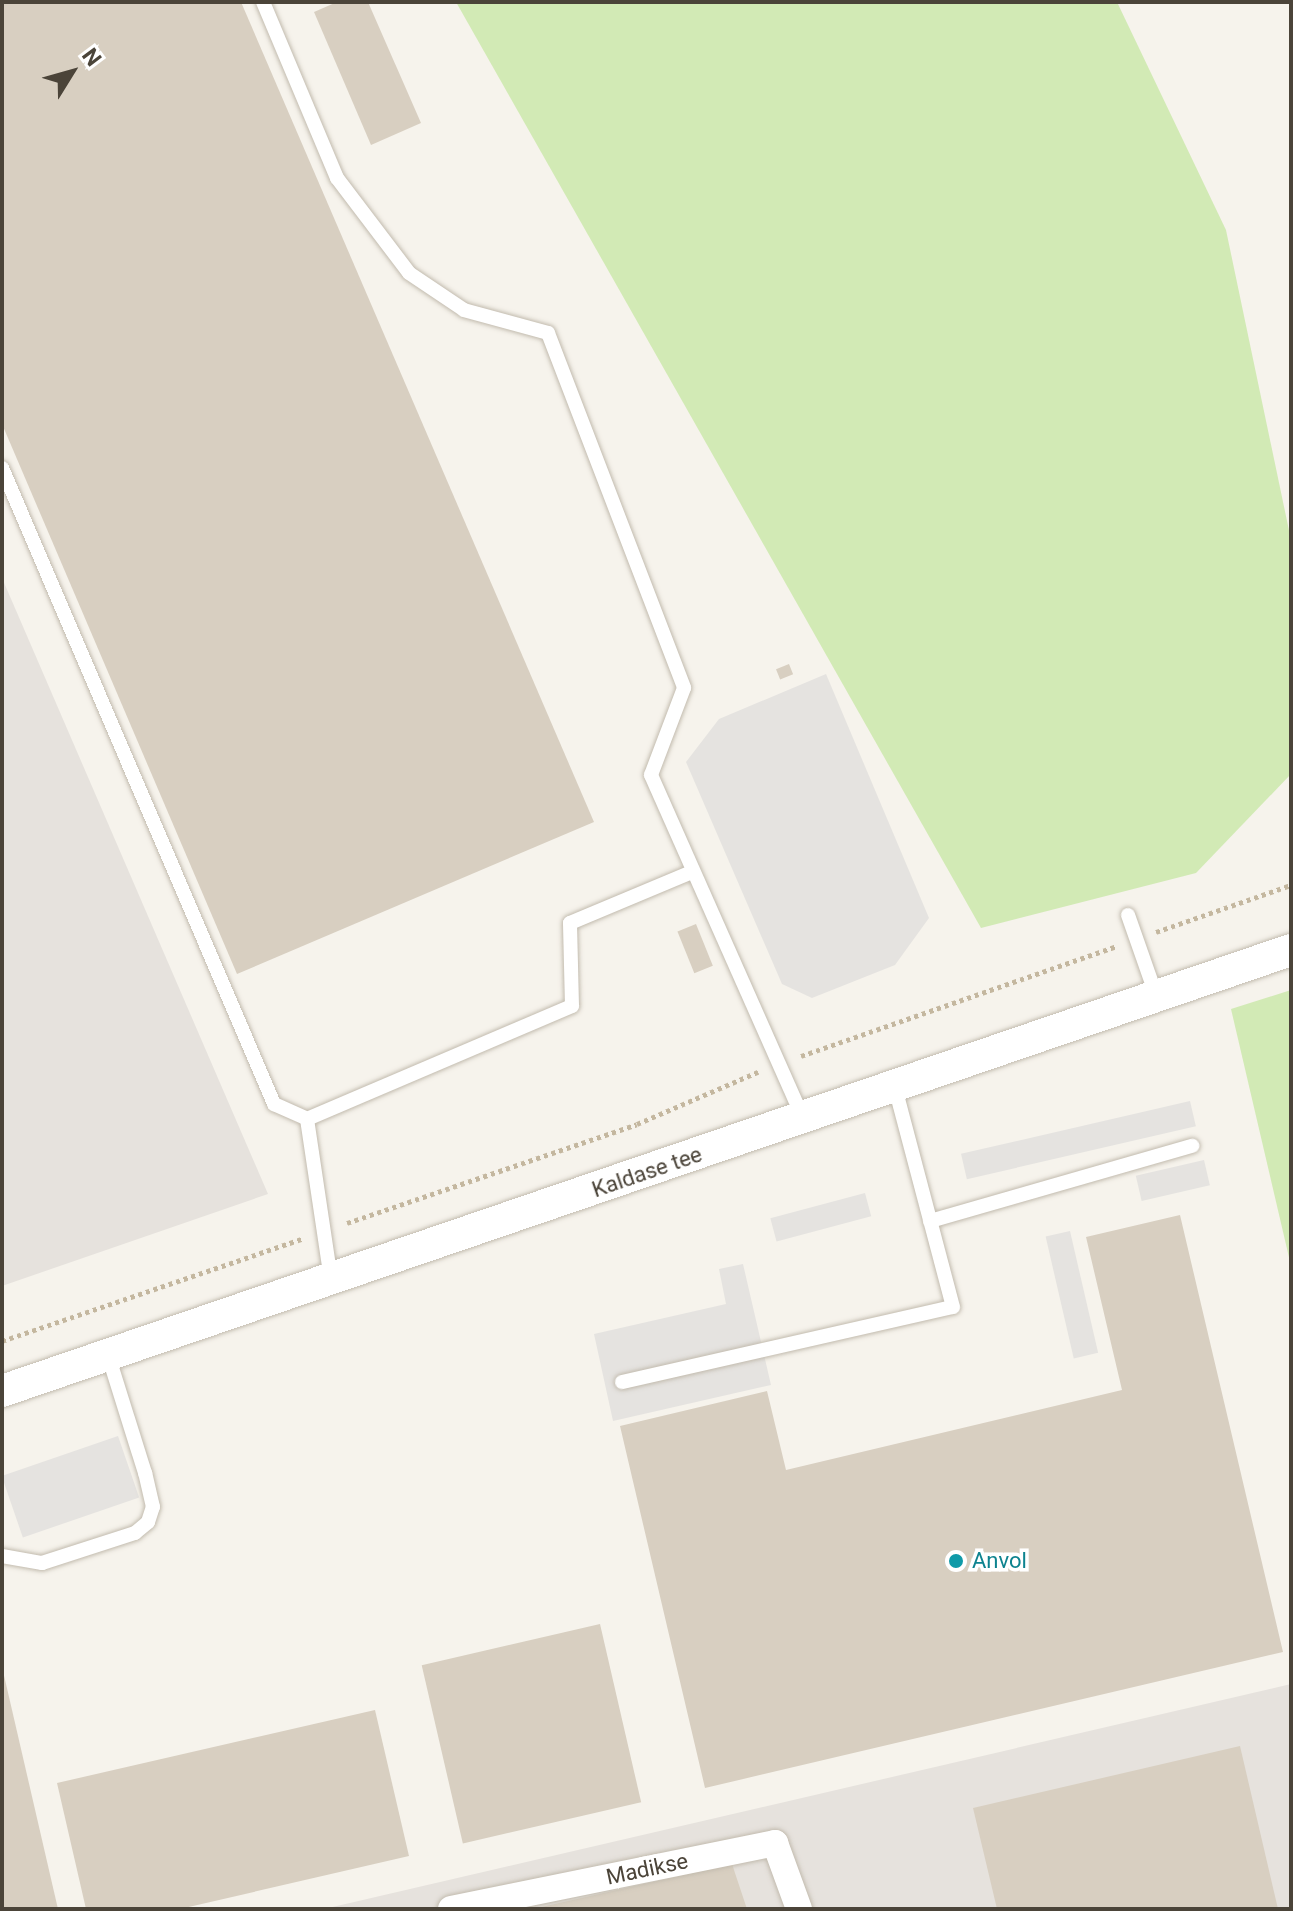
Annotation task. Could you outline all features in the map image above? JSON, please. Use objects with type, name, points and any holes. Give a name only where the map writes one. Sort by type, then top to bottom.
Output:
[{"type":"street","name":"Kaldase tee","points":[[2,1391],[1291,950]]},
{"type":"street","name":"Madikse","points":[[451,1909],[775,1843],[799,1909]]},
{"type":"lane","points":[[263,2],[337,178],[409,273],[464,310],[548,333],[684,688],[651,775],[803,1118]]},
{"type":"lane","points":[[2,468],[274,1104],[307,1119],[572,1006],[570,923],[692,872]]},
{"type":"lane","points":[[1128,915],[1156,995]]},
{"type":"lane","points":[[622,1382],[953,1307],[895,1087]]},
{"type":"lane","points":[[307,1119],[331,1279]]},
{"type":"lane","points":[[930,1221],[1192,1146]]},
{"type":"lane","points":[[2,1556],[42,1563],[148,1522],[153,1507],[145,1473],[108,1355]]},
{"type":"path","points":[[2,1341],[637,1124],[777,1064],[1291,885]]},
{"type":"shaded area","points":[[2,578],[268,1194],[2,1286]]},
{"type":"shaded area","points":[[826,674],[929,918],[895,965],[812,998],[782,984],[686,762],[719,719]]},
{"type":"shaded area","points":[[1190,1101],[1196,1126],[967,1179],[961,1154]]},
{"type":"shaded area","points":[[1204,1160],[1210,1185],[1142,1201],[1136,1176]]},
{"type":"shaded area","points":[[865,1193],[871,1216],[777,1242],[770,1218]]},
{"type":"shaded area","points":[[1070,1231],[1098,1353],[1074,1358],[1046,1237]]},
{"type":"shaded area","points":[[743,1264],[771,1385],[613,1421],[594,1334],[726,1304],[719,1269]]},
{"type":"shaded area","points":[[118,1436],[139,1497],[23,1538],[2,1476]]},
{"type":"shaded area","points":[[1291,1684],[1291,1909],[324,1909],[789,1801]]},
{"type":"green space","points":[[456,2],[1117,2],[1226,230],[1291,540],[1291,774],[1196,873],[981,928]]},
{"type":"green space","points":[[1291,990],[1291,1266],[1231,1009]]},
{"type":"building","points":[[2,2],[241,2],[594,822],[237,974],[2,424]]},
{"type":"building","points":[[337,2],[368,2],[421,123],[371,145],[314,12]]},
{"type":"building","points":[[789,664],[793,674],[780,679],[776,669]]},
{"type":"building","points":[[696,924],[713,966],[694,973],[677,931]]},
{"type":"building","name":"Anvol","points":[[1180,1215],[1283,1652],[705,1788],[620,1426],[767,1391],[786,1470],[1122,1390],[1086,1237]]},
{"type":"building","points":[[600,1624],[641,1802],[463,1843],[422,1665]]},
{"type":"building","points":[[3,1671],[58,1909],[2,1909]]},
{"type":"building","points":[[375,1710],[409,1856],[180,1909],[86,1909],[57,1783]]},
{"type":"building","points":[[1240,1746],[1278,1909],[997,1909],[973,1808]]},
{"type":"building","points":[[732,1864],[747,1909],[537,1909],[537,1908]]},
{"type":"place","name":"Anvol","points":[[956,1561]]}]
